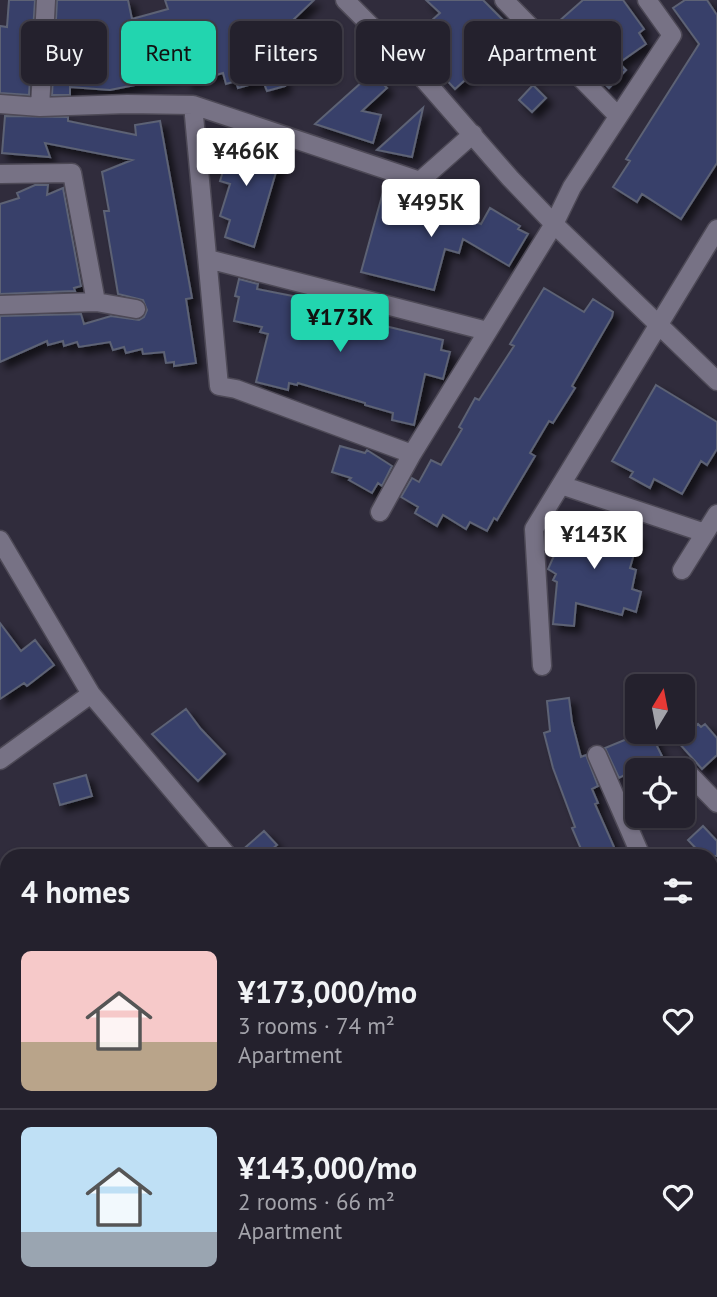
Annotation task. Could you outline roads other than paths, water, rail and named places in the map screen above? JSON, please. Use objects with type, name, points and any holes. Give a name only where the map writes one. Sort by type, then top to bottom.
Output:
[{"type":"street","points":[[40,107],[46,0]]},
{"type":"street","points":[[345,0],[420,75],[554,224],[717,381]]},
{"type":"street","points":[[504,0],[618,116]]},
{"type":"street","points":[[380,512],[412,454],[554,224],[572,187],[672,35],[647,0]]},
{"type":"street","points":[[0,104],[40,107],[127,104],[193,106],[420,181],[473,134]]},
{"type":"street","points":[[193,106],[219,386],[236,389],[412,454]]},
{"type":"street","points":[[0,174],[72,173],[96,302]]},
{"type":"street","points":[[542,666],[534,529],[717,229]]},
{"type":"street","points":[[208,259],[487,331]]},
{"type":"street","points":[[0,305],[96,302],[136,309]]},
{"type":"street","points":[[561,485],[705,533]]},
{"type":"street","points":[[681,570],[717,514]]},
{"type":"street","points":[[0,540],[91,694],[222,849]]},
{"type":"street","points":[[0,760],[91,694]]},
{"type":"street","points":[[597,755],[638,849]]},
{"type":"street","points":[[695,780],[717,803]]},
{"type":"street","points":[[621,810],[625,808]]}]
